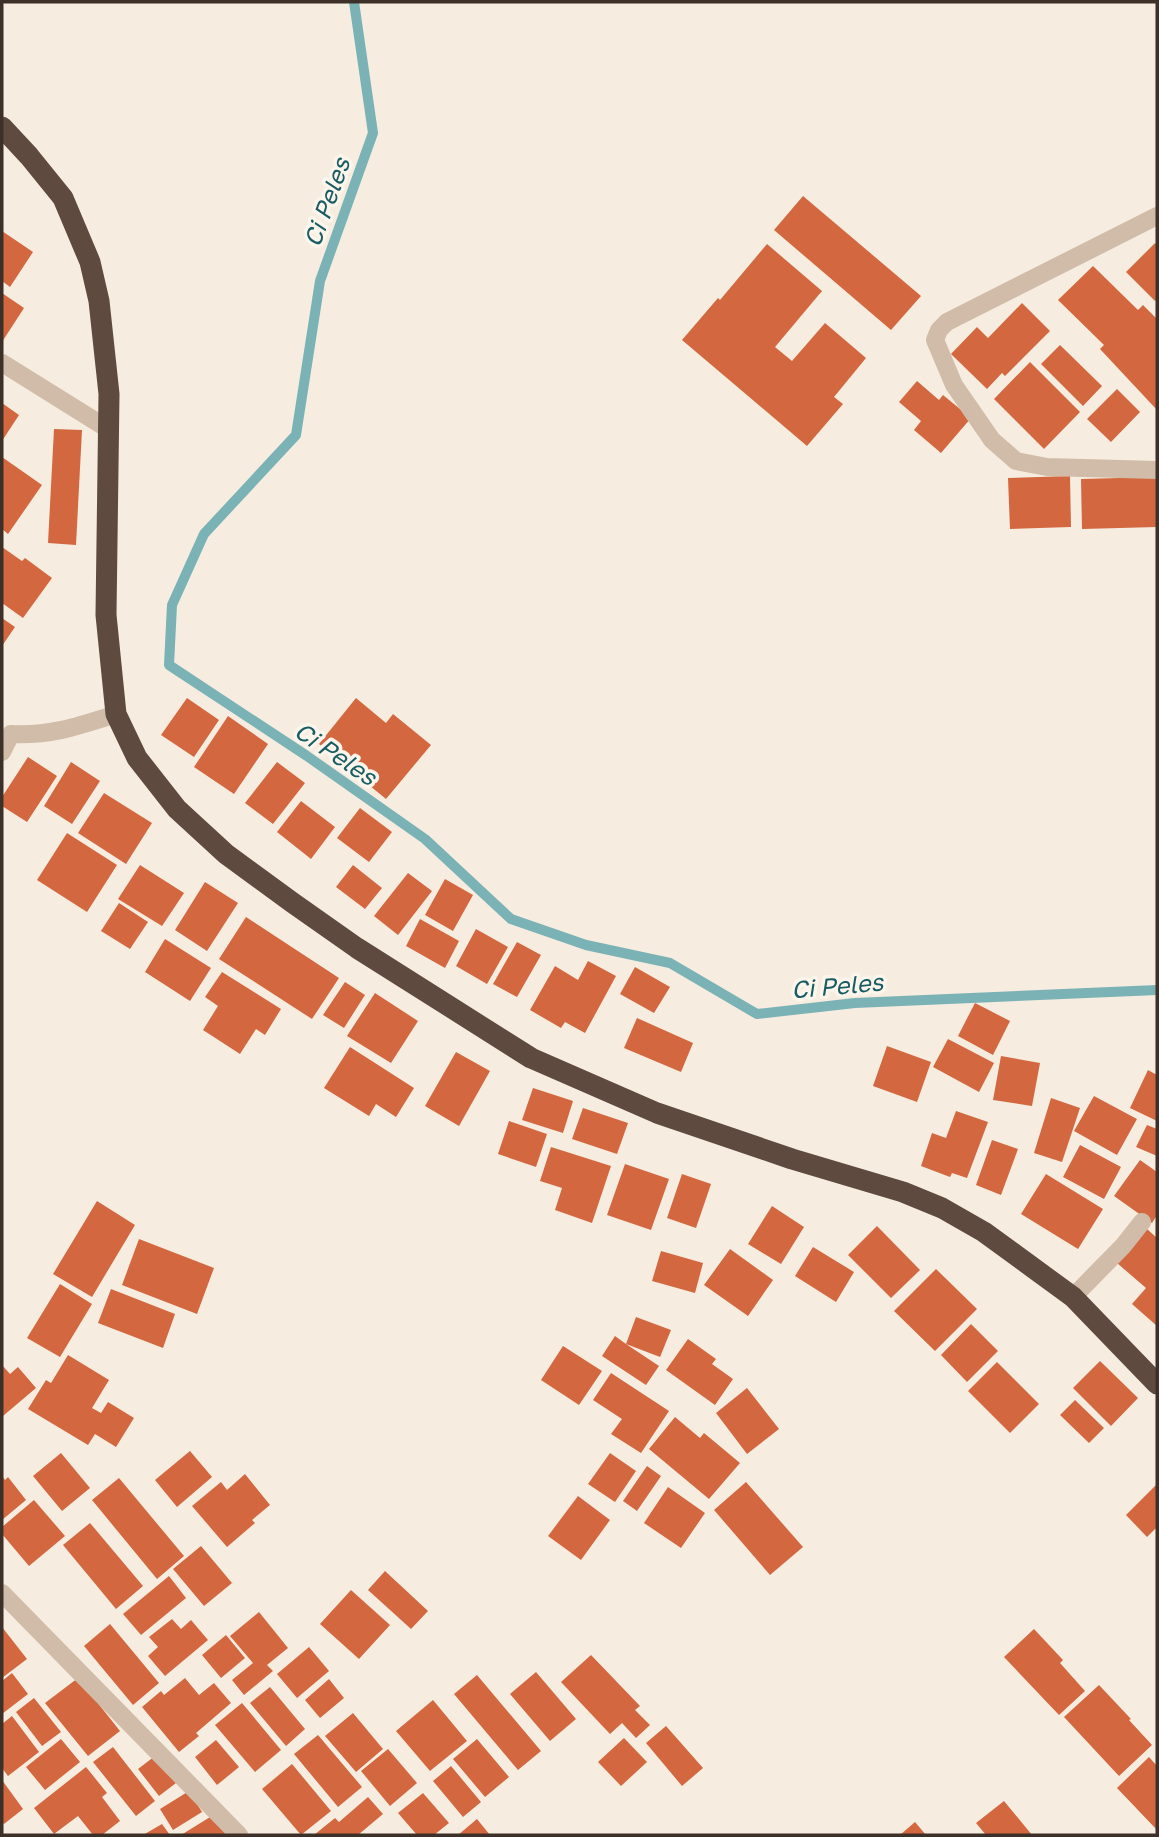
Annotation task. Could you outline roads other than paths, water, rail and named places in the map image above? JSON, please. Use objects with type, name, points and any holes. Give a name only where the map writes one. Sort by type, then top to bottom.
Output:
[{"type":"highway","points":[[2,127],[63,198],[90,262],[99,301],[109,394],[106,615],[116,714],[137,758],[177,809],[226,854],[357,948],[521,1052],[657,1113],[792,1159],[903,1192],[942,1208],[984,1232],[1073,1297],[1157,1384]]},
{"type":"street","points":[[1156,220],[947,322],[939,330],[935,341],[954,385],[992,440],[1016,461],[1047,467],[1157,470]]},
{"type":"street","points":[[2,363],[108,429]]},
{"type":"street","points":[[2,752],[7,731],[34,735],[62,732],[116,714]]},
{"type":"street","points":[[1073,1297],[1123,1246],[1142,1222]]},
{"type":"street","points":[[2,1593],[239,1835]]},
{"type":"waterway","name":"Ci Peles","points":[[354,2],[373,133],[320,281],[296,435],[204,534],[172,605],[169,665],[307,756],[425,839],[511,919],[586,945],[670,963],[757,1014],[855,1003],[1157,990]]}]
